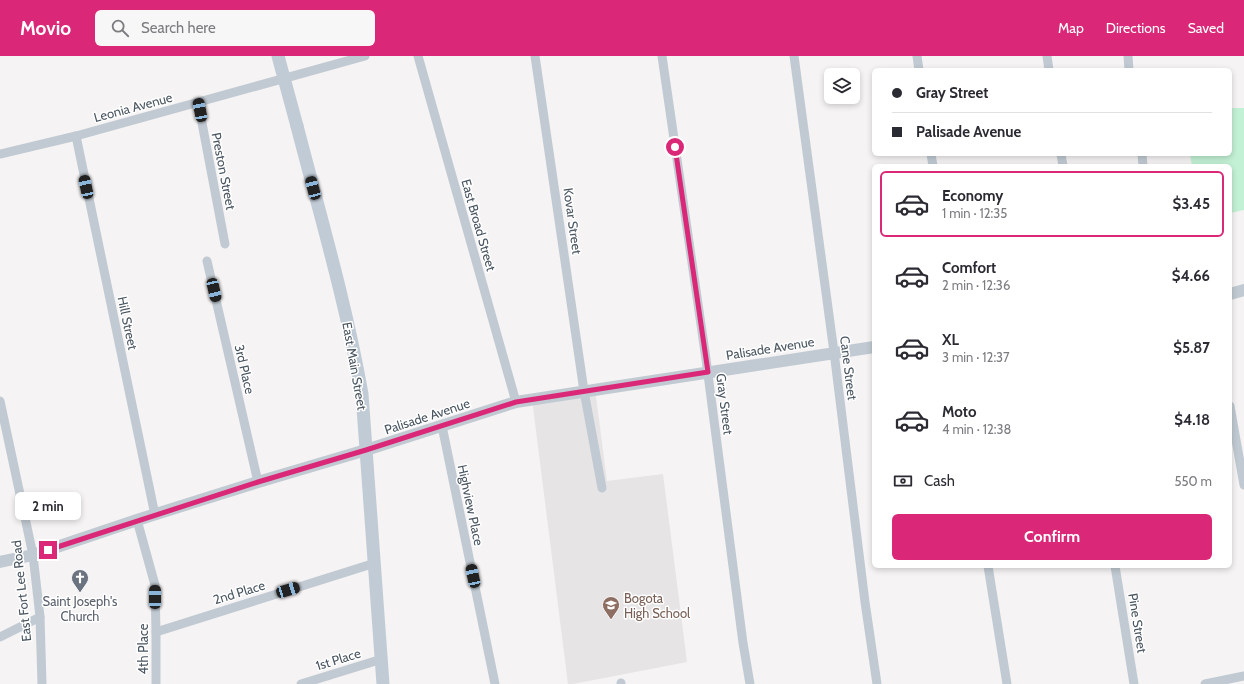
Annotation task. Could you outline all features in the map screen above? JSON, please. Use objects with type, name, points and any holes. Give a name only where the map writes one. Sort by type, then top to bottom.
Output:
[{"type":"main road","name":"East Main Street","points":[[278,56],[355,353],[362,394],[383,684]]},
{"type":"street","name":"Leonia Avenue","points":[[0,154],[76,136],[365,56]]},
{"type":"street","name":"East Broad Street","points":[[418,56],[516,402]]},
{"type":"street","name":"Kovar Street","points":[[535,56],[584,391],[602,488]]},
{"type":"street","name":"Gray Street","points":[[662,56],[708,372],[743,642],[750,684]]},
{"type":"street","name":"Cane Street","points":[[794,56],[877,684]]},
{"type":"street","points":[[918,56],[920,68]]},
{"type":"street","points":[[1047,56],[1049,68]]},
{"type":"street","points":[[1128,56],[1129,68]]},
{"type":"street","name":"Preston Street","points":[[198,102],[225,244]]},
{"type":"street","name":"Hill Street","points":[[76,136],[155,515]]},
{"type":"street","name":"3rd Place","points":[[207,261],[258,482]]},
{"type":"street","points":[[1232,293],[1244,290]]},
{"type":"street","name":"Palisade Avenue","points":[[0,562],[33,555],[137,520],[366,450],[516,402],[872,347]]},
{"type":"street","name":"East Fort Lee Road","points":[[0,401],[3,429],[33,555],[40,617],[42,684]]},
{"type":"street","points":[[1232,417],[1244,485]]},
{"type":"street","name":"Highview Place","points":[[442,426],[495,684]]},
{"type":"street","name":"4th Place","points":[[137,520],[155,585],[156,684]]},
{"type":"street","name":"2nd Place","points":[[156,632],[375,563]]},
{"type":"street","points":[[988,568],[1007,684]]},
{"type":"street","name":"Pine Street","points":[[1116,568],[1134,684]]},
{"type":"street","points":[[0,637],[40,617]]},
{"type":"street","name":"1st Place","points":[[301,684],[382,659]]},
{"type":"street","points":[[1205,684],[1244,676]]},
{"type":"shaded area","points":[[595,389],[607,481],[663,474],[687,662],[568,684],[532,399]]},
{"type":"green space","points":[[1232,108],[1244,108],[1244,210],[1232,213],[1232,164],[1192,164],[1190,156],[1232,156]]},
{"type":"place","name":"Saint Joseph's Church","points":[[80,593]]},
{"type":"place","name":"Bogota High School","points":[[611,620]]},
{"type":"route","points":[[48,550],[137,520],[366,450],[516,402],[708,372],[675,147]]}]
